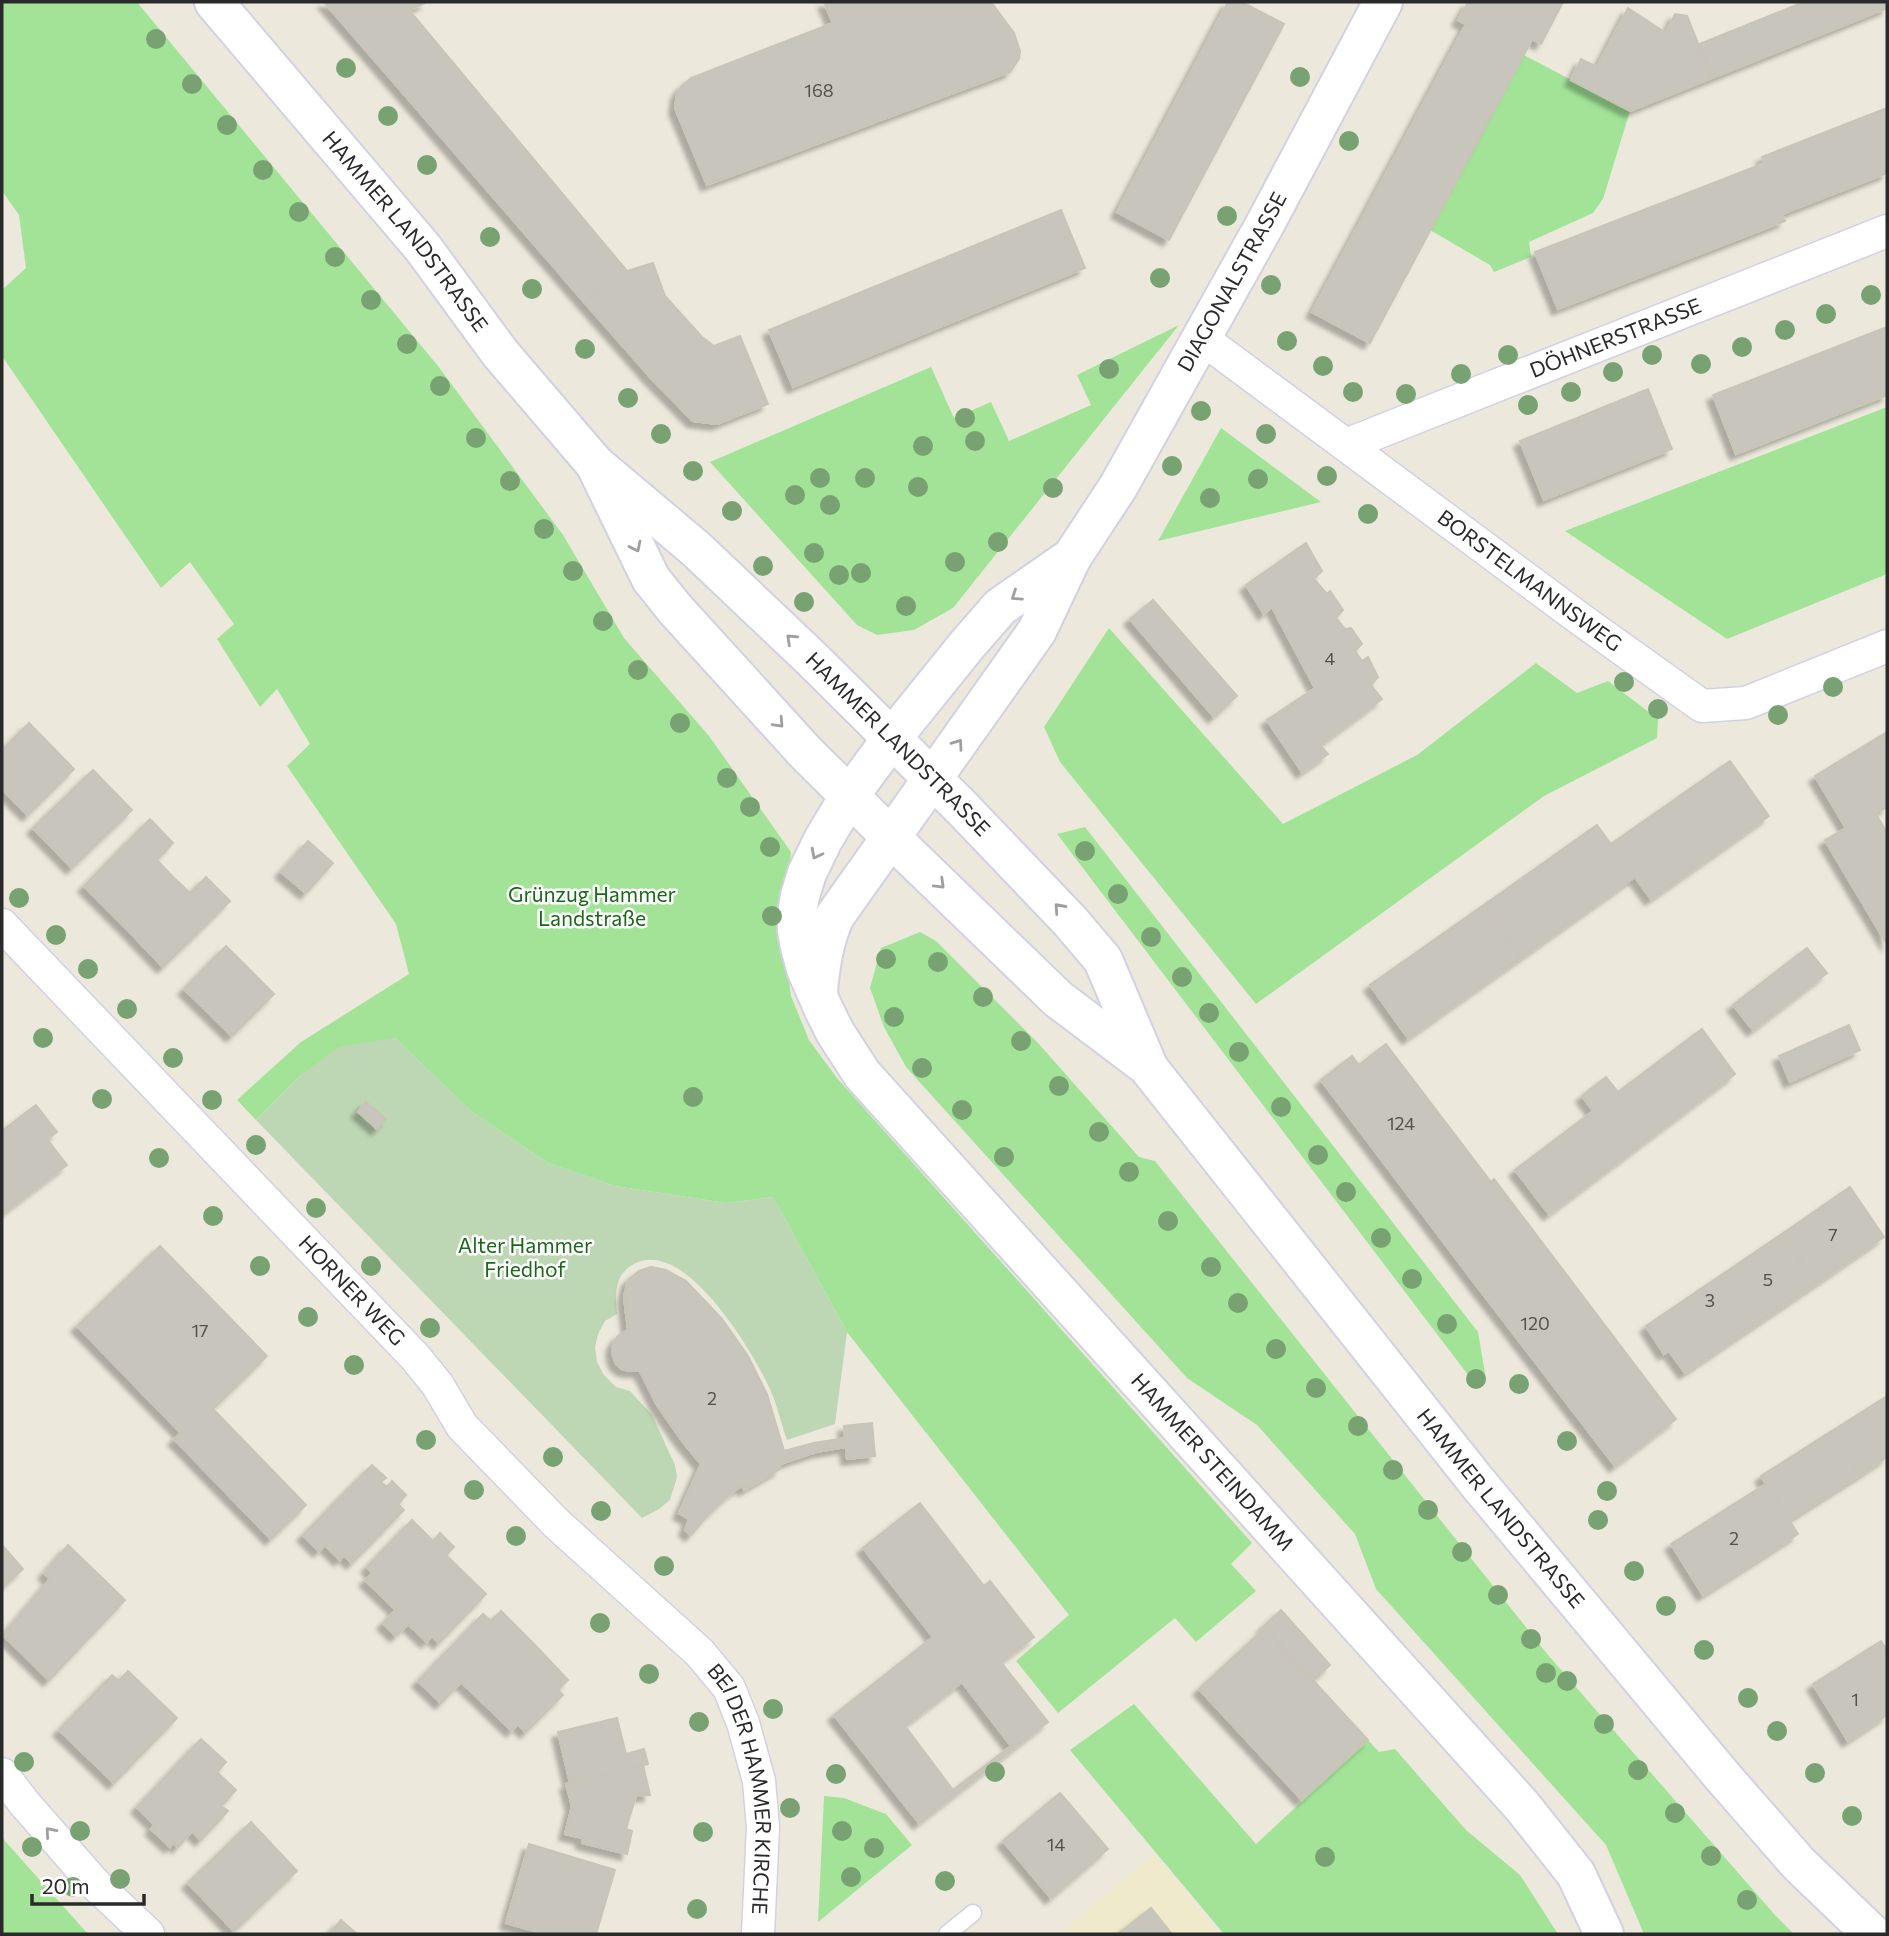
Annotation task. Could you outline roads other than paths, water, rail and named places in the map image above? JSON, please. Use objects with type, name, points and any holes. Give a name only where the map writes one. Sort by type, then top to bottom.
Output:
[{"type":"main road","name":"HAMMER LANDSTRASSE","points":[[214,2],[424,248],[499,352],[595,464],[696,549],[813,660],[1043,890],[1103,960],[1147,1066]]},
{"type":"main road","name":"DIAGONALSTRASSE","points":[[891,837],[1037,631],[1072,557],[1118,487],[1264,226],[1383,2]]},
{"type":"main road","name":"HAMMER LANDSTRASSE","points":[[595,464],[651,579],[675,609],[806,752],[1058,999],[1147,1066],[1477,1482],[1799,1864],[1872,1934]]},
{"type":"main road","name":"DIAGONALSTRASSE","points":[[850,795],[892,738],[1000,607],[1072,557]]},
{"type":"main road","name":"HAMMER STEINDAMM","points":[[850,795],[807,873],[797,914],[798,939],[806,968],[835,1032],[862,1074],[1522,1805],[1576,1874],[1604,1934]]},
{"type":"main road","name":"HAMMER STEINDAMM","points":[[818,994],[820,963],[829,930],[843,903],[891,837]]},
{"type":"street","name":"DÖHNERSTRASSE","points":[[1346,444],[1887,231]]},
{"type":"street","name":"BORSTELMANNSWEG","points":[[1200,337],[1702,706],[1746,703],[1887,646]]},
{"type":"street","name":"HORNER WEG","points":[[2,925],[415,1357],[437,1384],[462,1426],[556,1523],[700,1653]]},
{"type":"street","name":"BEI DER HAMMER KIRCHE","points":[[700,1653],[729,1688],[743,1723],[759,1781],[763,1827],[758,1934]]},
{"type":"street","points":[[2,1774],[96,1885],[148,1934]]},
{"type":"lane","points":[[947,1934],[973,1913]]},
{"type":"park label","name":"Grünzug Hammer Landstraße","points":[[592,907]]},
{"type":"park label","name":"Alter Hammer Friedhof","points":[[525,1258]]}]
